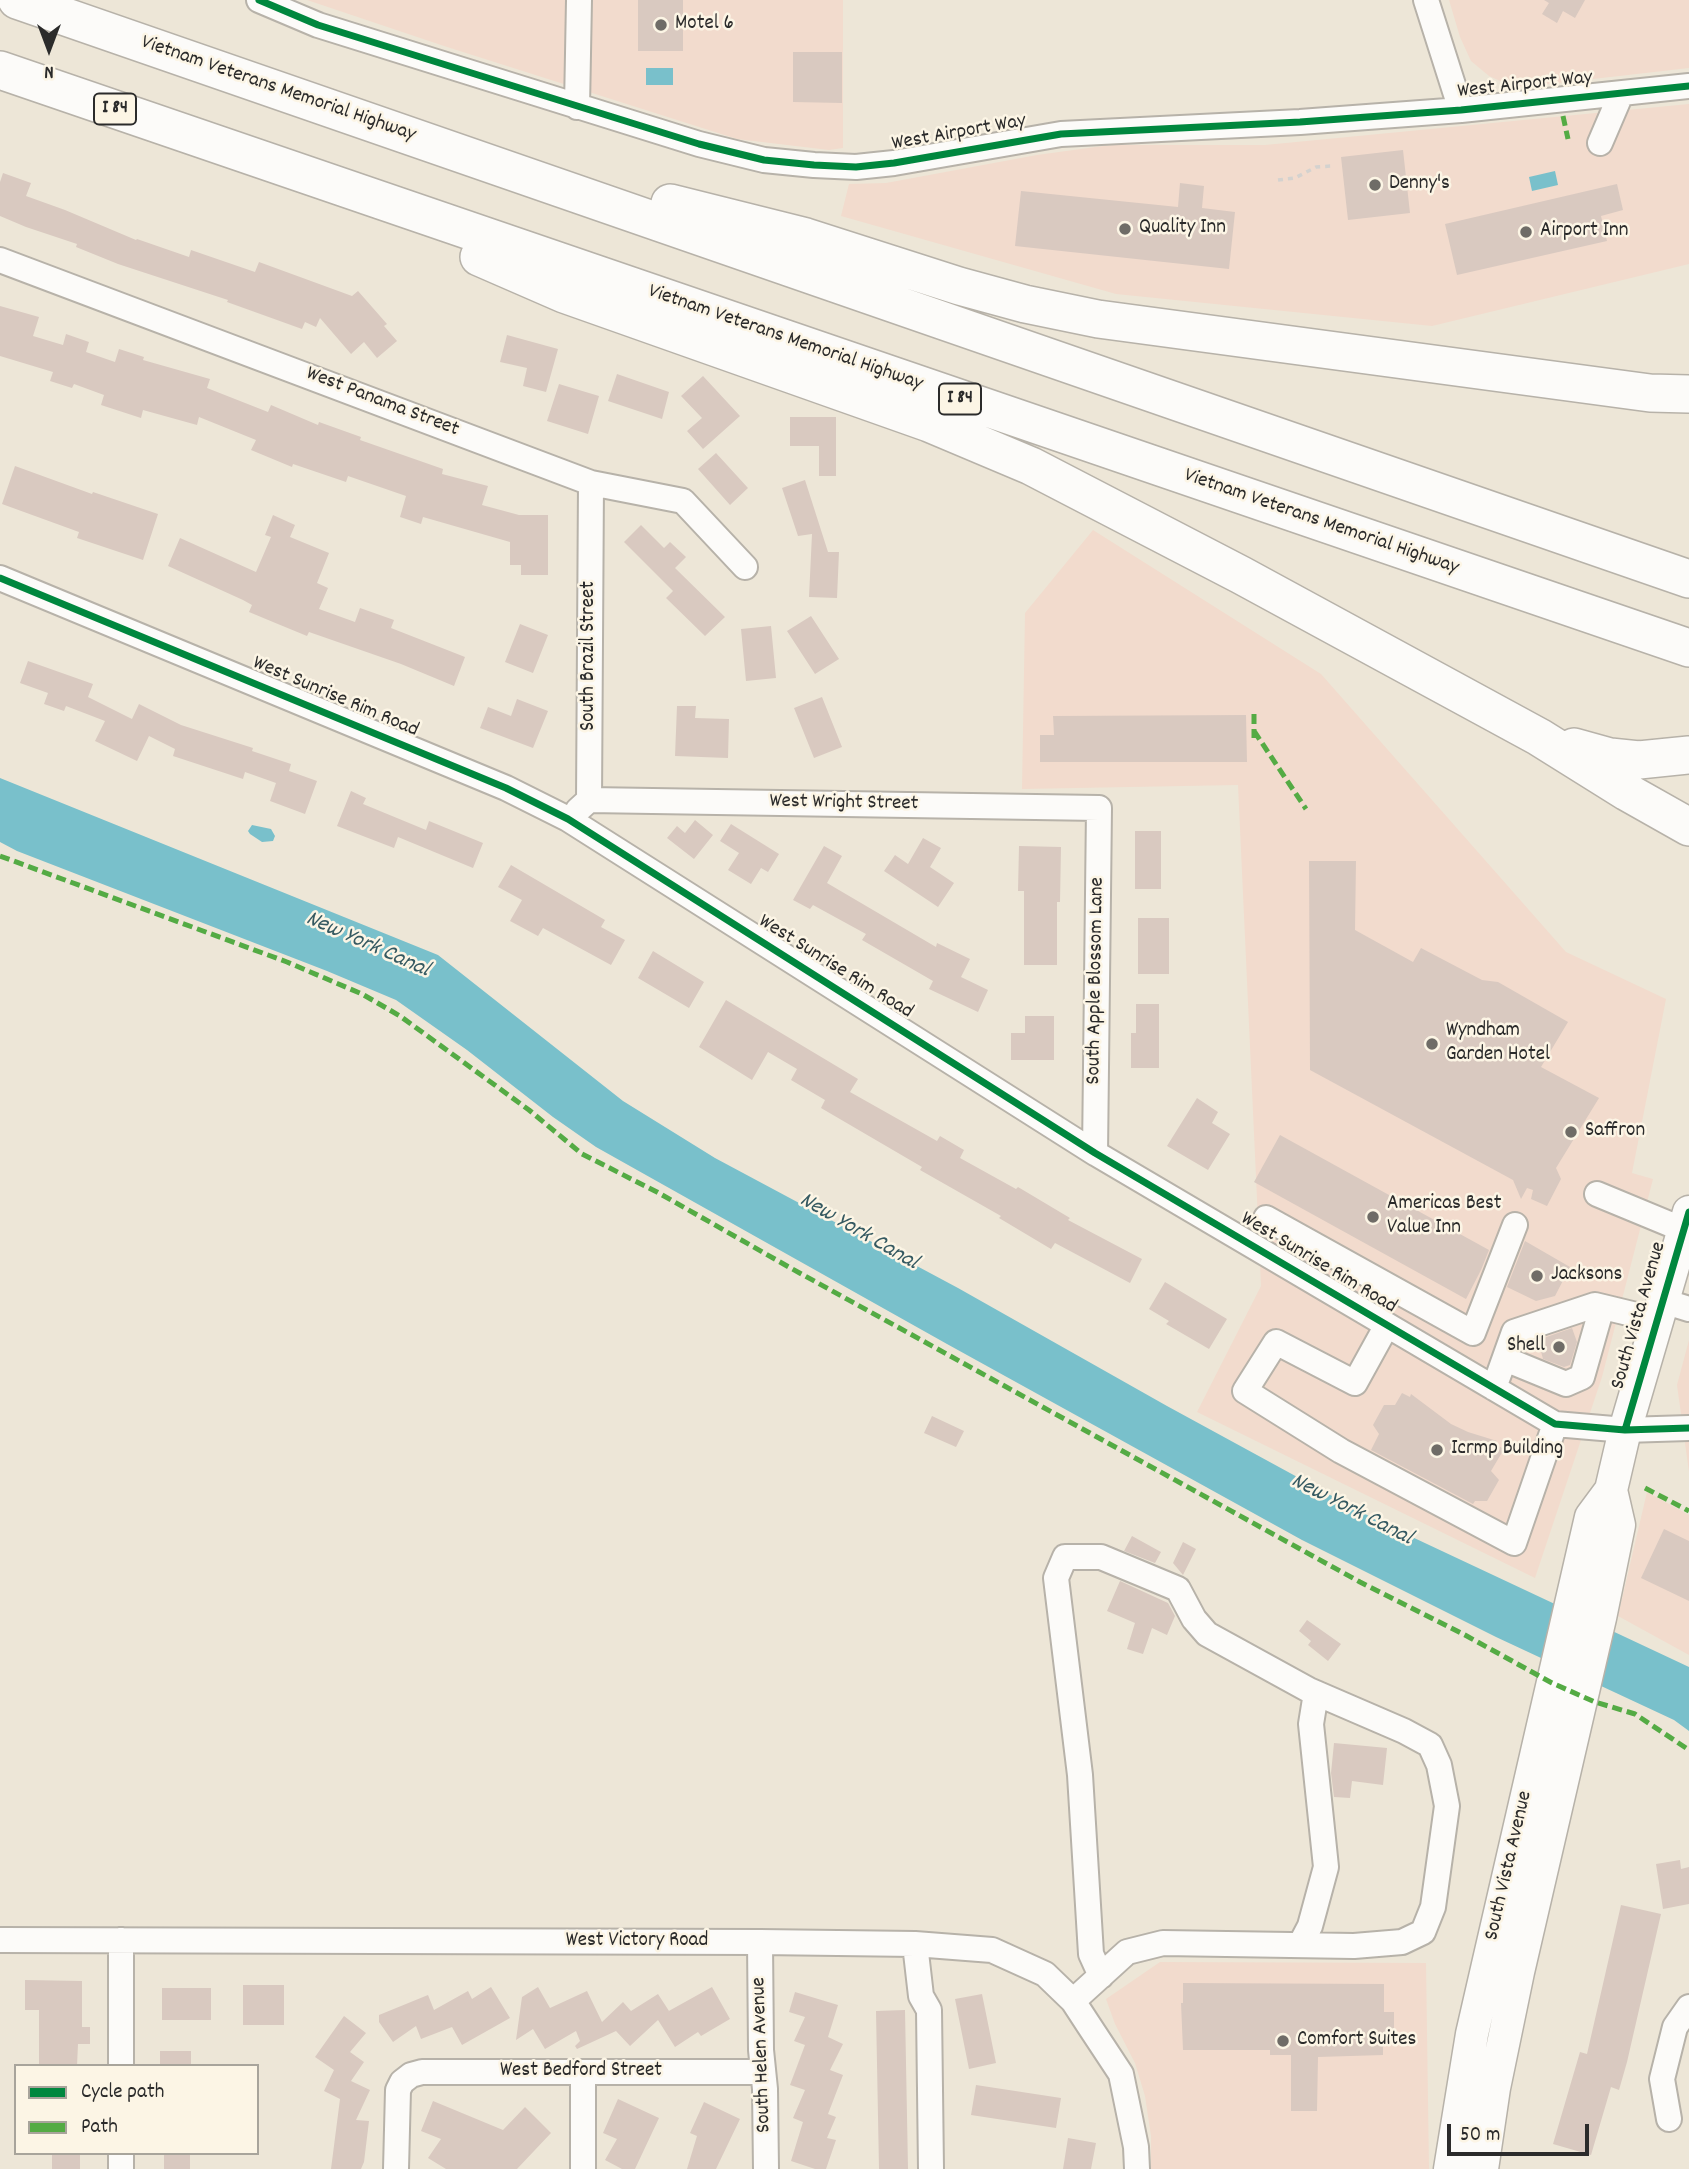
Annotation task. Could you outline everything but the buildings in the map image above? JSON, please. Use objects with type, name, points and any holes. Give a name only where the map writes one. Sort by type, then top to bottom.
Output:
[{"type":"highway","name":"Vietnam Veterans Memorial Highway","points":[[17,0],[1689,579]]},
{"type":"highway","name":"Vietnam Veterans Memorial Highway","points":[[0,70],[1689,648]]},
{"type":"highway","points":[[422,140],[806,237],[959,286],[1025,304],[1098,319],[1650,393],[1689,394]]},
{"type":"highway","points":[[231,149],[565,294],[929,423],[1031,466],[1241,575],[1539,737],[1689,827]]},
{"type":"highway","points":[[1650,393],[1689,407]]},
{"type":"highway","points":[[1539,737],[1610,757],[1639,760],[1689,755]]},
{"type":"main road","name":"South Vista Avenue","points":[[1450,2169],[1472,2034],[1568,1608],[1591,1517],[1611,1490],[1625,1430],[1670,1310],[1687,1220]]},
{"type":"main road","name":"South Vista Avenue","points":[[1482,2169],[1494,2088],[1510,2011],[1619,1525],[1611,1490]]},
{"type":"street","name":"West Airport Way","points":[[259,0],[318,25],[699,144],[764,160],[856,167],[1061,134],[1300,122],[1461,110],[1689,86]]},
{"type":"street","points":[[577,107],[579,0]]},
{"type":"street","points":[[1426,0],[1461,110]]},
{"type":"street","points":[[1600,143],[1621,94]]},
{"type":"street","name":"West Panama Street","points":[[0,260],[591,483],[684,501],[745,567]]},
{"type":"street","name":"South Brazil Street","points":[[589,800],[591,483]]},
{"type":"street","name":"West Sunrise Rim Road","points":[[0,578],[506,788],[568,819],[1095,1153],[1555,1424],[1625,1430],[1689,1428]]},
{"type":"street","points":[[568,819],[589,800]]},
{"type":"street","name":"West Wright Street","points":[[589,800],[1099,808]]},
{"type":"street","name":"South Apple Blossom Lane","points":[[1095,1153],[1099,808]]},
{"type":"street","points":[[1597,1194],[1687,1220]]},
{"type":"street","points":[[1266,1218],[1566,1384],[1582,1377],[1602,1307]]},
{"type":"street","points":[[1473,1333],[1515,1225]]},
{"type":"street","points":[[1331,1292],[1345,1262]]},
{"type":"street","points":[[1494,1388],[1514,1332],[1595,1306],[1670,1310]]},
{"type":"street","points":[[1387,1325],[1355,1383],[1276,1342],[1245,1391],[1341,1451],[1514,1543],[1555,1424]]},
{"type":"street","points":[[1073,2001],[1101,1976],[1127,1952],[1163,1944],[1354,1946],[1402,1942],[1423,1933],[1433,1907],[1447,1806],[1439,1765],[1430,1745],[1316,1693],[1207,1634],[1194,1619],[1178,1590],[1101,1557],[1065,1557],[1056,1577],[1080,1775],[1091,1954],[1101,1976]]},
{"type":"street","points":[[1300,1945],[1310,1926],[1326,1867],[1311,1724],[1316,1693]]},
{"type":"street","name":"West Victory Road","points":[[0,1940],[760,1942],[915,1944],[992,1950],[1045,1974],[1073,2001],[1121,2074],[1136,2147],[1136,2169]]},
{"type":"street","points":[[121,1940],[121,2064]]},
{"type":"street","name":"South Helen Avenue","points":[[760,1942],[766,2169]]},
{"type":"street","points":[[915,1944],[921,1996],[929,2010],[932,2169]]},
{"type":"street","points":[[1669,2119],[1662,2079],[1675,2027],[1689,2007]]},
{"type":"street","name":"West Bedford Street","points":[[396,2169],[397,2099],[402,2082],[411,2075],[422,2072],[763,2072]]},
{"type":"street","points":[[583,2072],[583,2169]]},
{"type":"path","points":[[1278,180],[1295,178],[1316,167],[1332,166]]},
{"type":"shaded area","points":[[307,0],[843,0],[843,148],[829,150],[737,139]]},
{"type":"shaded area","points":[[1449,0],[1689,0],[1689,68],[1523,87],[1507,84],[1489,76],[1471,61],[1460,37]]},
{"type":"shaded area","points":[[1689,104],[1689,264],[1432,326],[1116,294],[841,216],[849,184],[886,183],[1037,155],[1110,145],[1265,145]]},
{"type":"shaded area","points":[[1093,530],[1321,674],[1566,952],[1666,999],[1632,1173],[1653,1179],[1602,1377],[1535,1578],[1197,1412],[1261,1286],[1238,785],[1022,789],[1025,613]]},
{"type":"shaded area","points":[[1689,1340],[1689,1472],[1677,1385]]},
{"type":"shaded area","points":[[1647,1492],[1689,1515],[1689,1655],[1618,1616]]},
{"type":"shaded area","points":[[1160,1962],[1426,1963],[1429,2169],[1151,2169],[1151,2136],[1145,2096],[1135,2063],[1115,2024],[1106,1999]]},
{"type":"water","points":[[646,68],[673,68],[673,85],[646,85]]},
{"type":"water","points":[[1555,171],[1558,185],[1532,191],[1529,177]]},
{"type":"water","name":"New York Canal","points":[[0,778],[438,955],[623,1101],[715,1158],[958,1288],[1378,1521],[1689,1667],[1689,1731],[1674,1720],[1496,1637],[1302,1540],[596,1147],[396,1000],[0,842]]},
{"type":"water","points":[[252,825],[271,829],[275,836],[273,841],[262,842],[250,834],[248,831]]},
{"type":"marked path","points":[[1563,116],[1568,139]]},
{"type":"marked path","points":[[1254,714],[1254,738]]},
{"type":"marked path","points":[[1254,731],[1306,809]]},
{"type":"marked path","points":[[0,856],[287,962],[362,994],[400,1016],[529,1110],[582,1154],[657,1192],[1360,1582],[1552,1683],[1595,1702],[1635,1714],[1689,1750]]},
{"type":"marked path","points":[[1645,1488],[1689,1511]]},
{"type":"cycle path","points":[[259,0],[318,25],[699,144],[764,160],[814,165],[856,167],[894,163],[1061,134],[1300,122],[1461,110],[1689,86]]},
{"type":"cycle path","points":[[0,578],[506,788],[568,819],[1095,1153],[1555,1424],[1625,1430],[1689,1428]]},
{"type":"cycle path","points":[[1625,1430],[1689,1212]]},
{"type":"place","name":"Motel 6","points":[[661,25]]},
{"type":"place","name":"Denny's","points":[[1375,185]]},
{"type":"place","name":"Quality Inn","points":[[1125,229]]},
{"type":"place","name":"Airport Inn","points":[[1526,232]]},
{"type":"place","name":"Wyndham Garden Hotel","points":[[1432,1044]]},
{"type":"place","name":"Saffron","points":[[1571,1132]]},
{"type":"place","name":"Americas Best Value Inn","points":[[1373,1217]]},
{"type":"place","name":"Jacksons","points":[[1537,1276]]},
{"type":"place","name":"Shell","points":[[1559,1347]]},
{"type":"place","name":"Icrmp Building","points":[[1437,1450]]},
{"type":"place","name":"Comfort Suites","points":[[1283,2041]]}]
